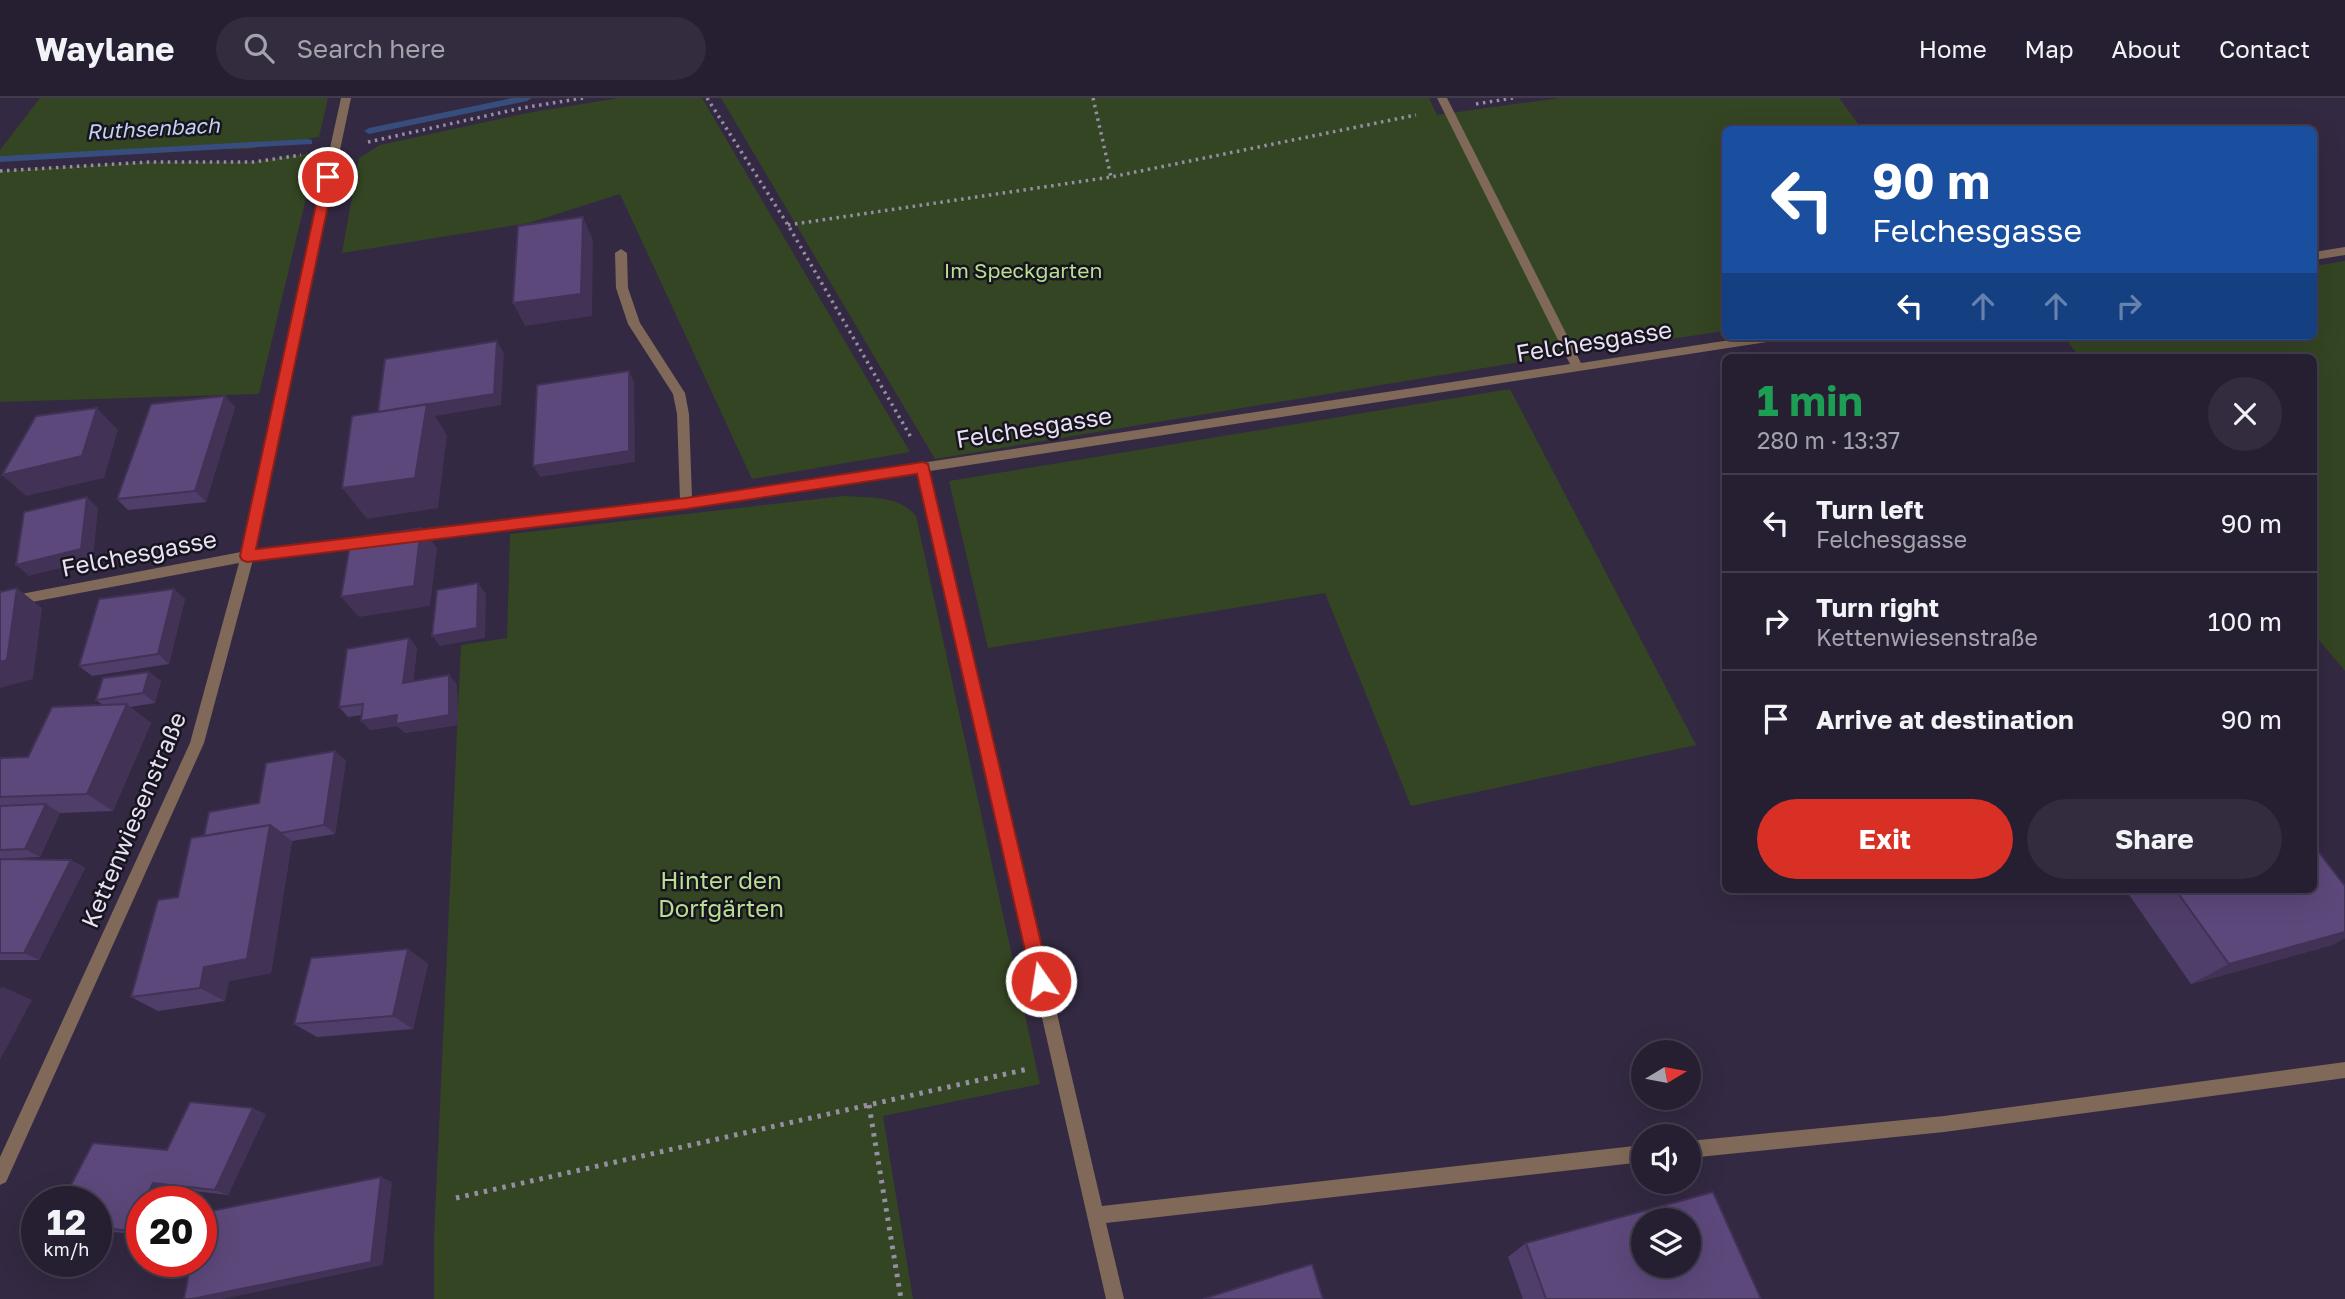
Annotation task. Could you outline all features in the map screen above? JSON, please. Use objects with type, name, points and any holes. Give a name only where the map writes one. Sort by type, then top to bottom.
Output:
[{"type":"street","name":"Kettenwiesenstraße","points":[[0,1176],[197,743],[247,556],[346,98]]},
{"type":"street","points":[[1445,103],[1577,367]]},
{"type":"street","points":[[2317,256],[2345,251]]},
{"type":"street","points":[[621,253],[622,288],[634,324],[679,393],[683,414],[686,504]]},
{"type":"street","name":"Felchesgasse","points":[[0,603],[247,556],[686,504],[1756,340]]},
{"type":"street","points":[[923,468],[1115,1299]]},
{"type":"street","points":[[1701,1149],[1944,1124],[2345,1070]]},
{"type":"street","points":[[1096,1216],[1631,1155]]},
{"type":"path","points":[[0,171],[149,162],[254,162],[334,150],[522,108],[583,98]]},
{"type":"path","points":[[707,98],[788,225],[919,451],[923,468]]},
{"type":"path","points":[[1093,98],[1111,177]]},
{"type":"path","points":[[788,225],[1111,177],[1445,103]]},
{"type":"path","points":[[456,1198],[1060,1062]]},
{"type":"path","points":[[869,1105],[901,1299]]},
{"type":"green space","points":[[40,98],[328,98],[319,137],[247,149],[167,148],[0,156],[0,150]]},
{"type":"green space","points":[[619,98],[702,98],[910,452],[752,479],[620,194],[529,223],[342,253],[359,158],[380,145],[527,113]]},
{"type":"green space","name":"Im Speckgarten","points":[[721,98],[1429,98],[1437,115],[1559,98],[1839,98],[1860,126],[1722,126],[1722,331],[1556,356],[935,459]]},
{"type":"green space","points":[[317,152],[259,394],[0,402],[0,171],[149,162],[254,162]]},
{"type":"green space","points":[[2345,261],[2345,671],[2317,638],[2317,354],[2078,354],[2066,340],[2317,340],[2317,266]]},
{"type":"green space","points":[[1510,389],[1696,745],[1411,806],[1325,593],[988,648],[949,481]]},
{"type":"green space","name":"Hinter den Dorfgärten","points":[[844,496],[892,501],[909,509],[916,516],[1040,1084],[883,1116],[913,1299],[434,1299],[434,1237],[461,645],[507,638],[510,534]]},
{"type":"building","points":[[583,217],[581,294],[513,303],[518,226]]},
{"type":"building","points":[[497,341],[494,394],[378,412],[385,359]]},
{"type":"building","points":[[629,371],[629,451],[533,466],[537,385]]},
{"type":"building","points":[[225,396],[195,491],[117,499],[151,404]]},
{"type":"building","points":[[427,404],[415,478],[342,488],[352,416]]},
{"type":"building","points":[[97,408],[82,456],[2,475],[36,416]]},
{"type":"building","points":[[87,497],[81,549],[16,565],[24,512]]},
{"type":"building","points":[[421,528],[414,586],[341,597],[351,539]]},
{"type":"building","points":[[478,583],[477,628],[432,636],[437,590]]},
{"type":"building","points":[[17,588],[7,660],[0,662],[0,592]]},
{"type":"building","points":[[174,589],[158,654],[79,666],[99,599]]},
{"type":"building","points":[[409,638],[403,683],[449,675],[449,715],[396,724],[397,715],[361,721],[363,704],[339,707],[347,649]]},
{"type":"building","points":[[149,672],[143,693],[96,700],[103,678]]},
{"type":"building","points":[[127,704],[87,794],[0,797],[1,758],[28,757],[52,707]]},
{"type":"building","points":[[335,751],[324,825],[281,833],[270,825],[204,836],[209,812],[259,803],[266,763]]},
{"type":"building","points":[[46,804],[25,849],[0,850],[0,806]]},
{"type":"building","points":[[270,825],[247,959],[204,967],[200,988],[131,997],[158,900],[178,897],[191,838]]},
{"type":"building","points":[[2317,850],[2345,886],[2345,932],[2229,964],[2178,893],[2317,893]]},
{"type":"building","points":[[0,859],[71,860],[24,953],[0,953]]},
{"type":"building","points":[[408,949],[393,1016],[294,1024],[311,958]]},
{"type":"building","points":[[190,1102],[253,1108],[217,1186],[153,1183],[152,1186],[126,1186],[126,1231],[112,1229],[112,1186],[70,1186],[93,1143],[167,1150]]},
{"type":"building","points":[[381,1177],[371,1262],[184,1299],[188,1277],[217,1277],[217,1210]]},
{"type":"building","points":[[1713,1192],[1761,1299],[1546,1299],[1526,1243],[1631,1214],[1631,1278],[1701,1278],[1701,1208],[1654,1208]]},
{"type":"building","points":[[1312,1264],[1323,1299],[1203,1299]]},
{"type":"waterway","name":"Ruthsenbach","points":[[369,131],[527,98]]},
{"type":"waterway","name":"Ruthsenbach","points":[[0,159],[308,142]]},
{"type":"route","points":[[328,177],[247,556],[686,504],[923,468],[1041,981]]}]
